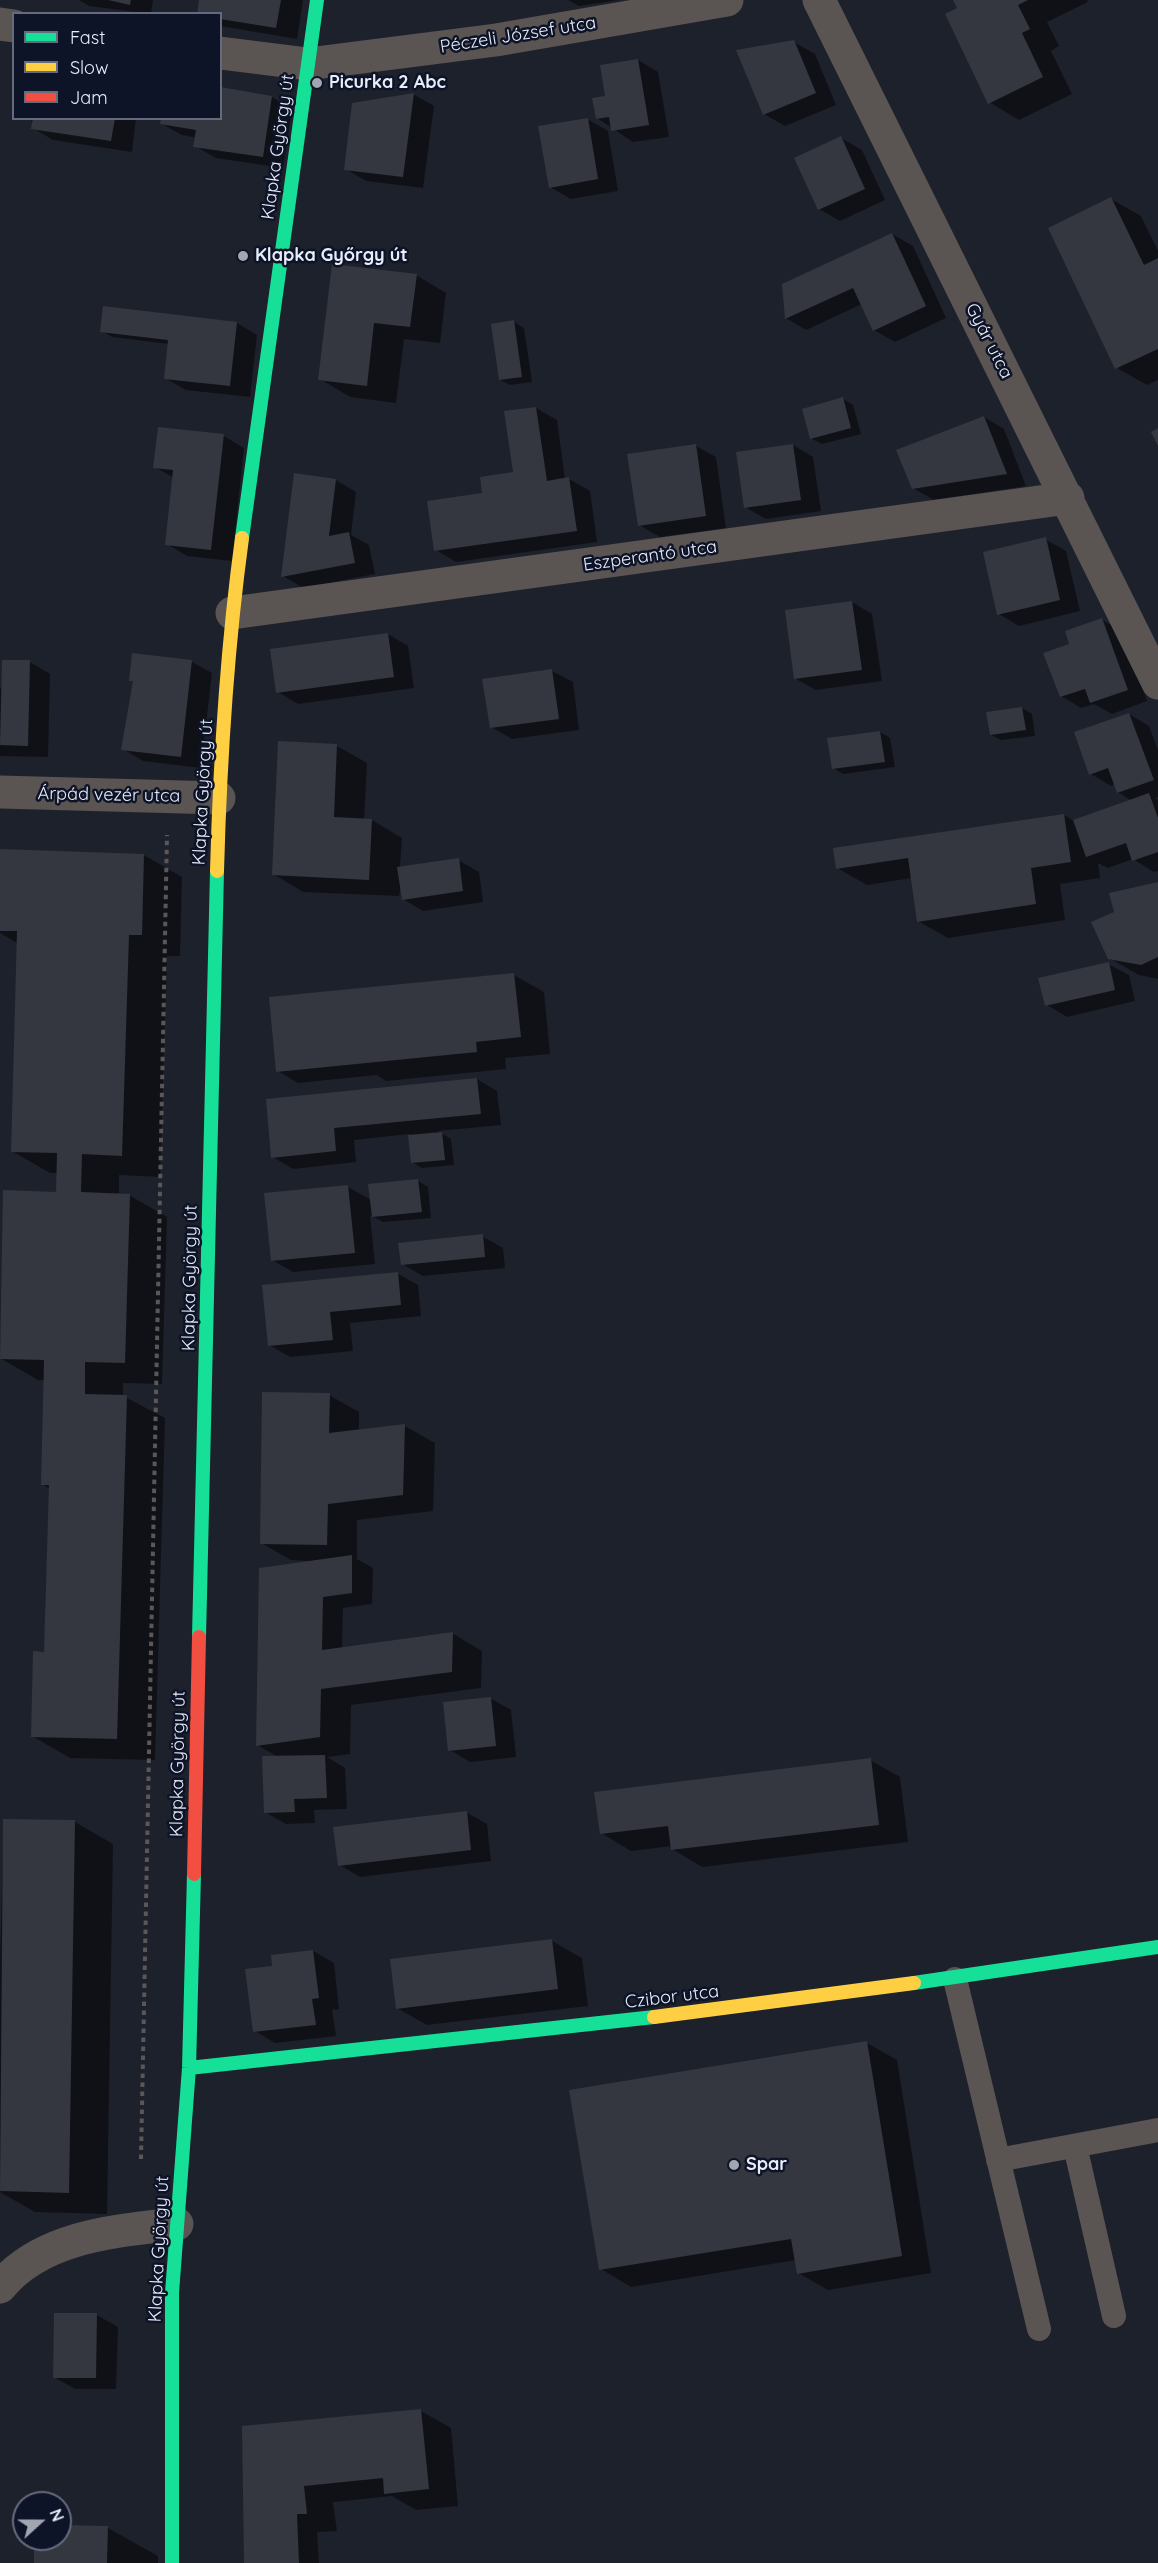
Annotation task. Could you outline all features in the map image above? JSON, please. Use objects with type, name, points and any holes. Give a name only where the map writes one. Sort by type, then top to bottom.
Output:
[{"type":"main road","name":"Klapka György út","points":[[172,2563],[172,2293],[189,2067],[219,798],[232,613],[317,0]]},
{"type":"main road","name":"Czibor utca","points":[[189,2067],[474,2040],[955,1979],[1158,1947]]},
{"type":"street","name":"Péczeli József utca","points":[[222,53],[308,64],[496,40],[727,0]]},
{"type":"street","name":"Gyár utca","points":[[819,0],[1158,683]]},
{"type":"street","name":"Eszperantó utca","points":[[232,613],[1068,498]]},
{"type":"street","name":"Árpád vezér utca","points":[[0,792],[219,798]]},
{"type":"street","points":[[0,2287],[24,2263],[58,2246],[140,2228],[177,2224]]},
{"type":"lane","points":[[955,1979],[1039,2330]]},
{"type":"lane","points":[[998,2160],[1158,2130]]},
{"type":"lane","points":[[1075,2146],[1114,2316]]},
{"type":"path","points":[[141,2168],[168,795]]},
{"type":"building","points":[[108,0],[131,0],[130,5]]},
{"type":"building","points":[[199,0],[281,0],[276,28],[222,19],[222,12],[197,12]]},
{"type":"building","points":[[953,0],[1028,0],[1018,5],[1030,29],[1022,33],[1043,77],[988,104],[945,14],[957,8]]},
{"type":"building","points":[[794,40],[816,93],[763,115],[736,50]]},
{"type":"building","points":[[638,59],[649,125],[611,131],[609,117],[596,119],[592,98],[605,96],[600,65]]},
{"type":"building","points":[[222,87],[272,96],[263,157],[193,147],[196,130],[160,124],[161,120],[222,120]]},
{"type":"building","points":[[414,93],[403,177],[344,170],[352,103]]},
{"type":"building","points":[[588,118],[598,179],[549,188],[538,126]]},
{"type":"building","points":[[33,120],[115,120],[111,141],[31,129]]},
{"type":"building","points":[[841,136],[865,189],[818,210],[794,158]]},
{"type":"building","points":[[1111,197],[1144,265],[1158,258],[1158,349],[1115,369],[1048,228]]},
{"type":"building","points":[[892,233],[926,306],[873,331],[853,288],[785,319],[782,284]]},
{"type":"building","points":[[332,264],[417,274],[410,327],[374,323],[367,386],[318,380]]},
{"type":"building","points":[[103,306],[237,322],[230,386],[164,379],[168,340],[100,332]]},
{"type":"building","points":[[514,320],[522,377],[499,380],[491,324]]},
{"type":"building","points":[[843,397],[851,428],[810,439],[802,409]]},
{"type":"building","points":[[536,407],[547,481],[569,477],[577,531],[434,551],[427,501],[482,493],[480,477],[513,472],[504,411]]},
{"type":"building","points":[[984,416],[1007,474],[912,489],[896,450]]},
{"type":"building","points":[[158,427],[224,434],[211,550],[165,545],[173,470],[153,468]]},
{"type":"building","points":[[1158,428],[1158,446],[1151,432]]},
{"type":"building","points":[[696,444],[706,516],[638,526],[627,454]]},
{"type":"building","points":[[793,444],[801,500],[744,508],[736,452]]},
{"type":"building","points":[[294,473],[336,479],[329,536],[349,532],[355,563],[281,577]]},
{"type":"building","points":[[1046,537],[1060,600],[997,615],[983,552]]},
{"type":"building","points":[[852,601],[862,670],[794,679],[785,610]]},
{"type":"building","points":[[1102,618],[1128,690],[1090,703],[1085,689],[1060,697],[1043,653],[1069,644],[1065,631]]},
{"type":"building","points":[[388,633],[394,677],[276,693],[270,649]]},
{"type":"building","points":[[132,653],[192,660],[181,757],[121,750],[133,681],[129,681]]},
{"type":"building","points":[[2,660],[30,660],[28,746],[0,745]]},
{"type":"building","points":[[552,669],[559,719],[490,728],[482,679]]},
{"type":"building","points":[[1022,707],[1026,730],[990,735],[986,712]]},
{"type":"building","points":[[1129,713],[1154,780],[1117,793],[1108,768],[1089,775],[1074,732]]},
{"type":"building","points":[[880,731],[885,762],[832,769],[827,738]]},
{"type":"building","points":[[278,741],[337,744],[334,817],[372,819],[369,880],[272,875]]},
{"type":"building","points":[[1149,793],[1158,818],[1158,852],[1132,861],[1126,843],[1086,857],[1073,820]]},
{"type":"building","points":[[1064,814],[1071,862],[1031,868],[1036,904],[917,922],[908,858],[836,869],[833,848]]},
{"type":"building","points":[[0,849],[144,854],[142,935],[129,935],[122,1156],[82,1154],[81,1192],[130,1194],[125,1363],[85,1362],[85,1394],[127,1395],[117,1739],[31,1737],[33,1651],[44,1652],[49,1485],[41,1485],[44,1360],[0,1359],[3,1190],[56,1192],[57,1153],[11,1152],[17,931],[0,931]]},
{"type":"building","points":[[459,858],[463,891],[402,900],[397,867]]},
{"type":"building","points":[[1158,882],[1158,957],[1141,965],[1108,959],[1091,922],[1114,912],[1109,893]]},
{"type":"building","points":[[1109,962],[1115,990],[1045,1006],[1038,978]]},
{"type":"building","points":[[514,973],[521,1037],[476,1042],[477,1052],[276,1072],[269,997]]},
{"type":"building","points":[[477,1078],[481,1114],[334,1128],[336,1151],[271,1158],[266,1099]]},
{"type":"building","points":[[442,1132],[445,1160],[411,1163],[408,1135]]},
{"type":"building","points":[[418,1179],[422,1212],[372,1217],[368,1184]]},
{"type":"building","points":[[348,1185],[355,1253],[271,1261],[264,1193]]},
{"type":"building","points":[[483,1234],[485,1257],[401,1265],[398,1243]]},
{"type":"building","points":[[398,1272],[401,1305],[330,1312],[333,1340],[268,1346],[262,1285]]},
{"type":"building","points":[[262,1392],[330,1393],[329,1433],[405,1424],[403,1495],[328,1504],[327,1545],[260,1544]]},
{"type":"building","points":[[352,1555],[352,1593],[323,1597],[322,1650],[453,1632],[452,1672],[321,1689],[320,1737],[256,1746],[259,1568]]},
{"type":"building","points":[[491,1697],[496,1746],[448,1751],[443,1702]]},
{"type":"building","points":[[325,1755],[327,1798],[294,1799],[295,1812],[264,1813],[262,1756]]},
{"type":"building","points":[[871,1758],[879,1825],[671,1850],[668,1826],[600,1834],[594,1792]]},
{"type":"building","points":[[467,1811],[471,1850],[338,1866],[333,1827]]},
{"type":"building","points":[[3,1819],[75,1820],[69,2193],[0,2191]]},
{"type":"building","points":[[552,1939],[558,1989],[396,2009],[390,1959]]},
{"type":"building","points":[[313,1950],[319,1998],[312,1999],[316,2025],[253,2032],[245,1969],[272,1966],[271,1955]]},
{"type":"building","name":"Spar","points":[[867,2041],[902,2256],[797,2274],[791,2239],[599,2270],[569,2090]]},
{"type":"building","points":[[54,2313],[97,2313],[96,2378],[53,2378]]},
{"type":"building","points":[[421,2409],[429,2489],[384,2494],[383,2478],[304,2486],[307,2514],[297,2514],[299,2563],[244,2563],[242,2426]]},
{"type":"building","points":[[72,2525],[108,2526],[107,2563],[34,2563],[34,2551],[72,2551]]},
{"type":"traffic: fast","points":[[242,538],[317,0]]},
{"type":"traffic: fast","points":[[199,1637],[217,871]]},
{"type":"traffic: fast","points":[[172,2563],[172,2293],[189,2068],[194,1874]]},
{"type":"traffic: fast","points":[[914,1983],[1158,1947]]},
{"type":"traffic: fast","points":[[189,2068],[654,2017]]},
{"type":"traffic: slow","points":[[217,871],[225,704],[242,538]]},
{"type":"traffic: slow","points":[[654,2017],[914,1983]]},
{"type":"traffic: jam","points":[[194,1874],[199,1637]]},
{"type":"place","name":"Picurka 2 Abc","points":[[317,83]]},
{"type":"place","name":"Klapka Győrgy út","points":[[243,256]]},
{"type":"place","name":"Spar","points":[[734,2165]]}]
